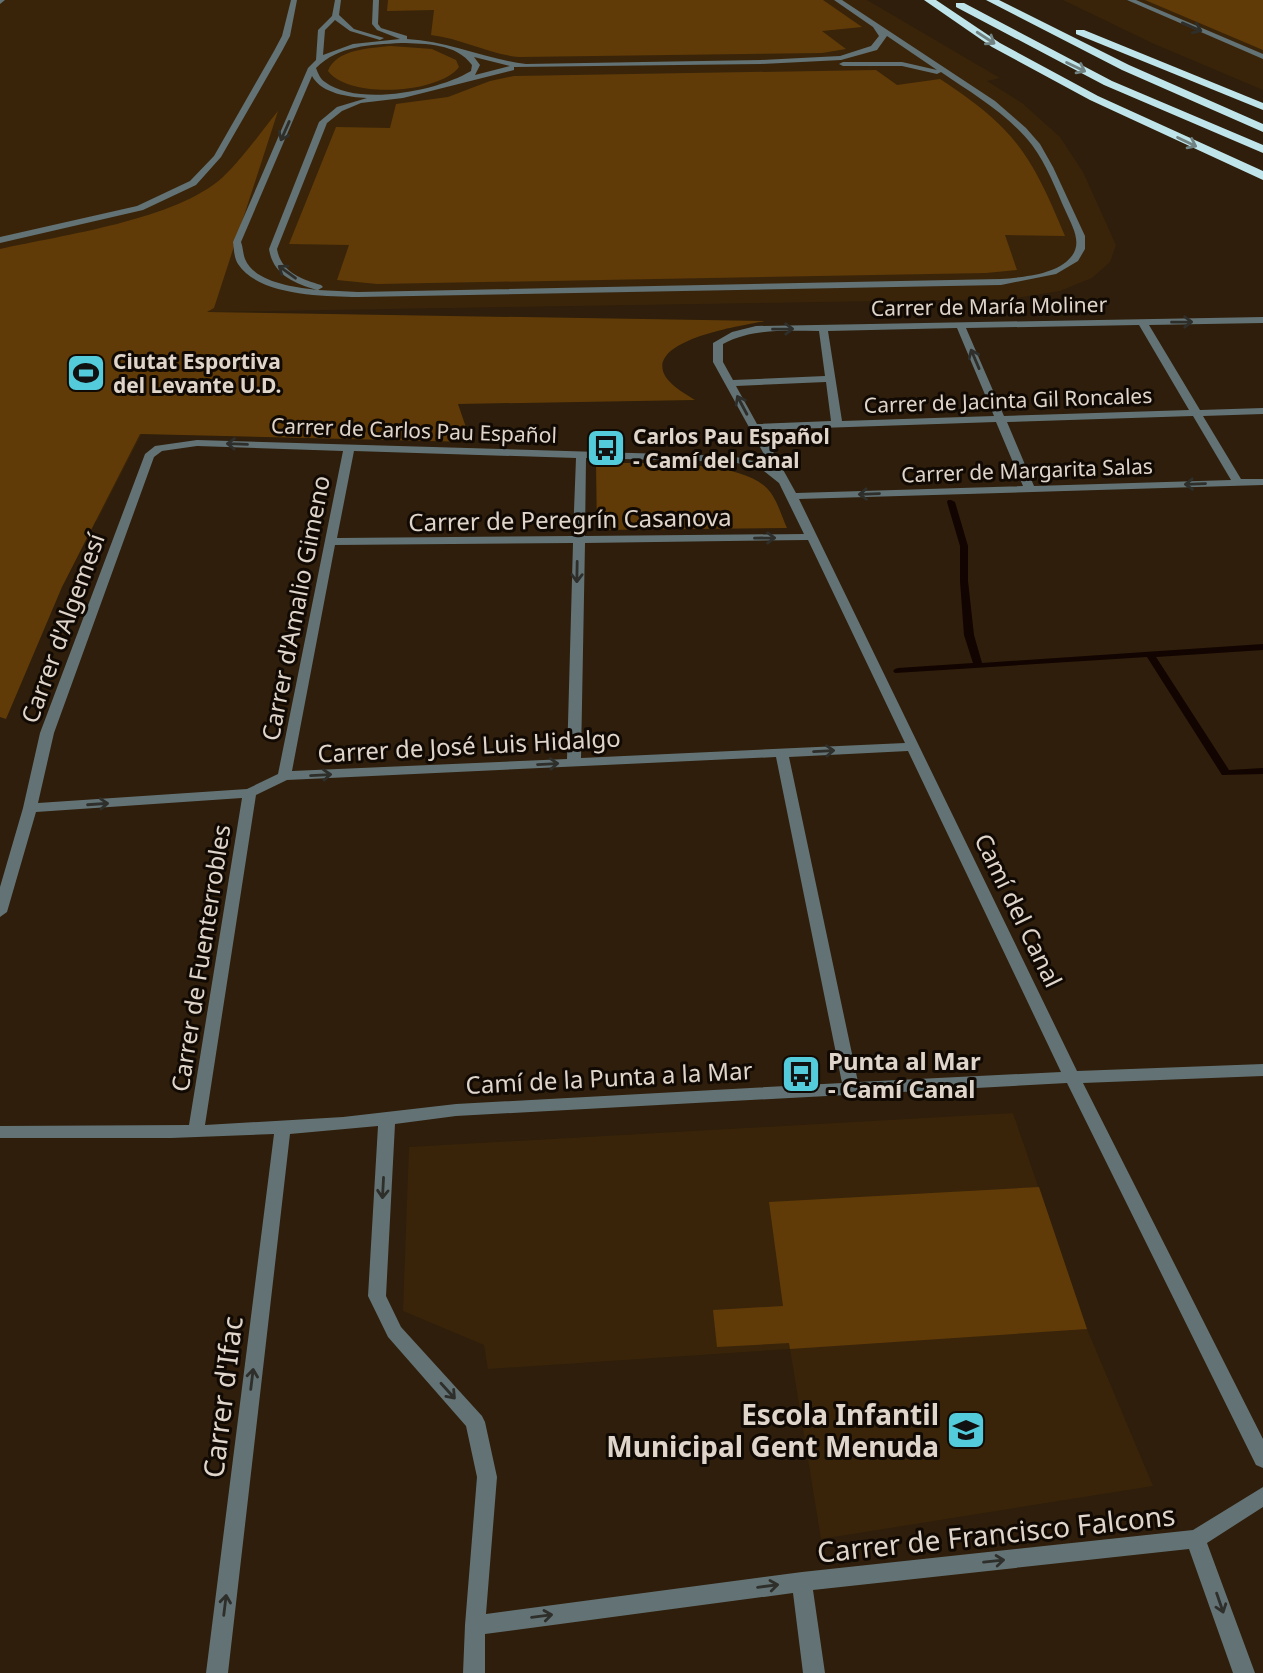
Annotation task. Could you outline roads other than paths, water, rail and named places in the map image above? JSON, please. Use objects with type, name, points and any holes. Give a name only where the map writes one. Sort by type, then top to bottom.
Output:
[{"type":"highway","points":[[929,0],[996,45],[1094,98],[1263,176]]},
{"type":"highway","points":[[952,0],[1020,40],[1123,90],[1263,149]]},
{"type":"highway","points":[[991,0],[1153,82],[1263,128]]},
{"type":"highway","points":[[1014,0],[1077,31],[1263,107]]},
{"type":"street","points":[[0,240],[140,208],[170,196],[201,177],[217,158],[286,36],[294,0]]},
{"type":"street","points":[[319,60],[323,30],[335,16],[338,0]]},
{"type":"street","points":[[376,0],[374,19],[379,29],[502,63],[526,66],[761,62],[914,66],[954,78]]},
{"type":"street","points":[[401,41],[352,46],[319,60],[312,68],[237,242],[238,257],[260,278],[305,292],[400,294],[1001,282],[1046,275],[1061,268],[1079,254],[1082,245],[1049,167],[1038,146],[1023,130],[992,103],[954,78],[899,50],[876,26],[837,0]]},
{"type":"street","points":[[1130,0],[1263,57]]},
{"type":"street","points":[[335,16],[343,25],[363,35],[426,43]]},
{"type":"street","points":[[761,62],[856,55],[874,48],[882,40],[883,36],[876,26]]},
{"type":"street","points":[[850,64],[877,61],[899,50]]},
{"type":"street","points":[[463,52],[472,58],[476,65],[474,72],[466,79]]},
{"type":"street","points":[[400,294],[333,290],[308,284],[278,267],[272,249],[323,122],[337,110],[362,101],[428,92],[466,79],[526,66]]},
{"type":"street","points":[[312,68],[313,76],[321,84],[335,90],[355,94],[403,96]]},
{"type":"street","name":"Carrer de María Moliner","points":[[718,343],[735,334],[757,330],[1263,320]]},
{"type":"street","points":[[1142,323],[1238,483]]},
{"type":"street","points":[[961,327],[1030,489]]},
{"type":"street","points":[[823,328],[837,425]]},
{"type":"street","name":"Camí del Canal","points":[[718,343],[718,362],[789,491],[1072,1077],[1263,1459]]},
{"type":"street","points":[[730,383],[831,379]]},
{"type":"street","name":"Carrer de Jacinta Gil Roncales","points":[[754,427],[1263,411]]},
{"type":"street","name":"Carrer de Carlos Pau Español","points":[[159,448],[197,443],[732,460],[764,466],[789,491]]},
{"type":"street","name":"Carrer d'Algemesí","points":[[0,912],[30,808],[47,733],[149,456],[159,448]]},
{"type":"street","name":"Carrer d'Amalio Gimeno","points":[[284,776],[349,448]]},
{"type":"street","points":[[574,763],[581,455]]},
{"type":"street","name":"Carrer de Margarita Salas","points":[[789,491],[1030,489],[1263,482]]},
{"type":"street","name":"Carrer de Peregrín Casanova","points":[[329,542],[811,537]]},
{"type":"street","name":"Carrer de José Luis Hidalgo","points":[[30,808],[250,793],[284,776],[914,747]]},
{"type":"street","points":[[782,753],[851,1089]]},
{"type":"street","name":"Carrer de Fuenterrobles","points":[[196,1130],[250,793]]},
{"type":"street","name":"Camí de la Punta a la Mar","points":[[0,1132],[283,1127],[387,1120],[456,1110],[1072,1077],[1263,1070]]},
{"type":"street","points":[[387,1120],[377,1296],[394,1332],[475,1422],[487,1477],[475,1625],[474,1673]]},
{"type":"street","name":"Carrer d'Ifac","points":[[217,1673],[283,1127]]},
{"type":"street","points":[[1244,1673],[1196,1539],[1263,1496]]},
{"type":"street","name":"Carrer de Francisco Falcons","points":[[475,1625],[802,1582],[1196,1539]]},
{"type":"street","name":"Carrer de Francisco Falcons","points":[[802,1582],[814,1673]]},
{"type":"waterway","points":[[951,502],[964,546],[969,635],[978,666]]},
{"type":"waterway","points":[[978,666],[1263,647]]},
{"type":"waterway","points":[[1150,655],[1226,773],[1263,771]]},
{"type":"waterway","points":[[898,671],[978,666]]},
{"type":"place","name":"Ciutat Esportiva del Levante U.D.","points":[[86,373]]},
{"type":"place","name":"Carlos Pau Español - Camí del Canal","points":[[606,448]]},
{"type":"place","name":"Punta al Mar - Camí Canal","points":[[801,1074]]},
{"type":"place","name":"Escola Infantil Municipal Gent Menuda","points":[[966,1430]]}]
